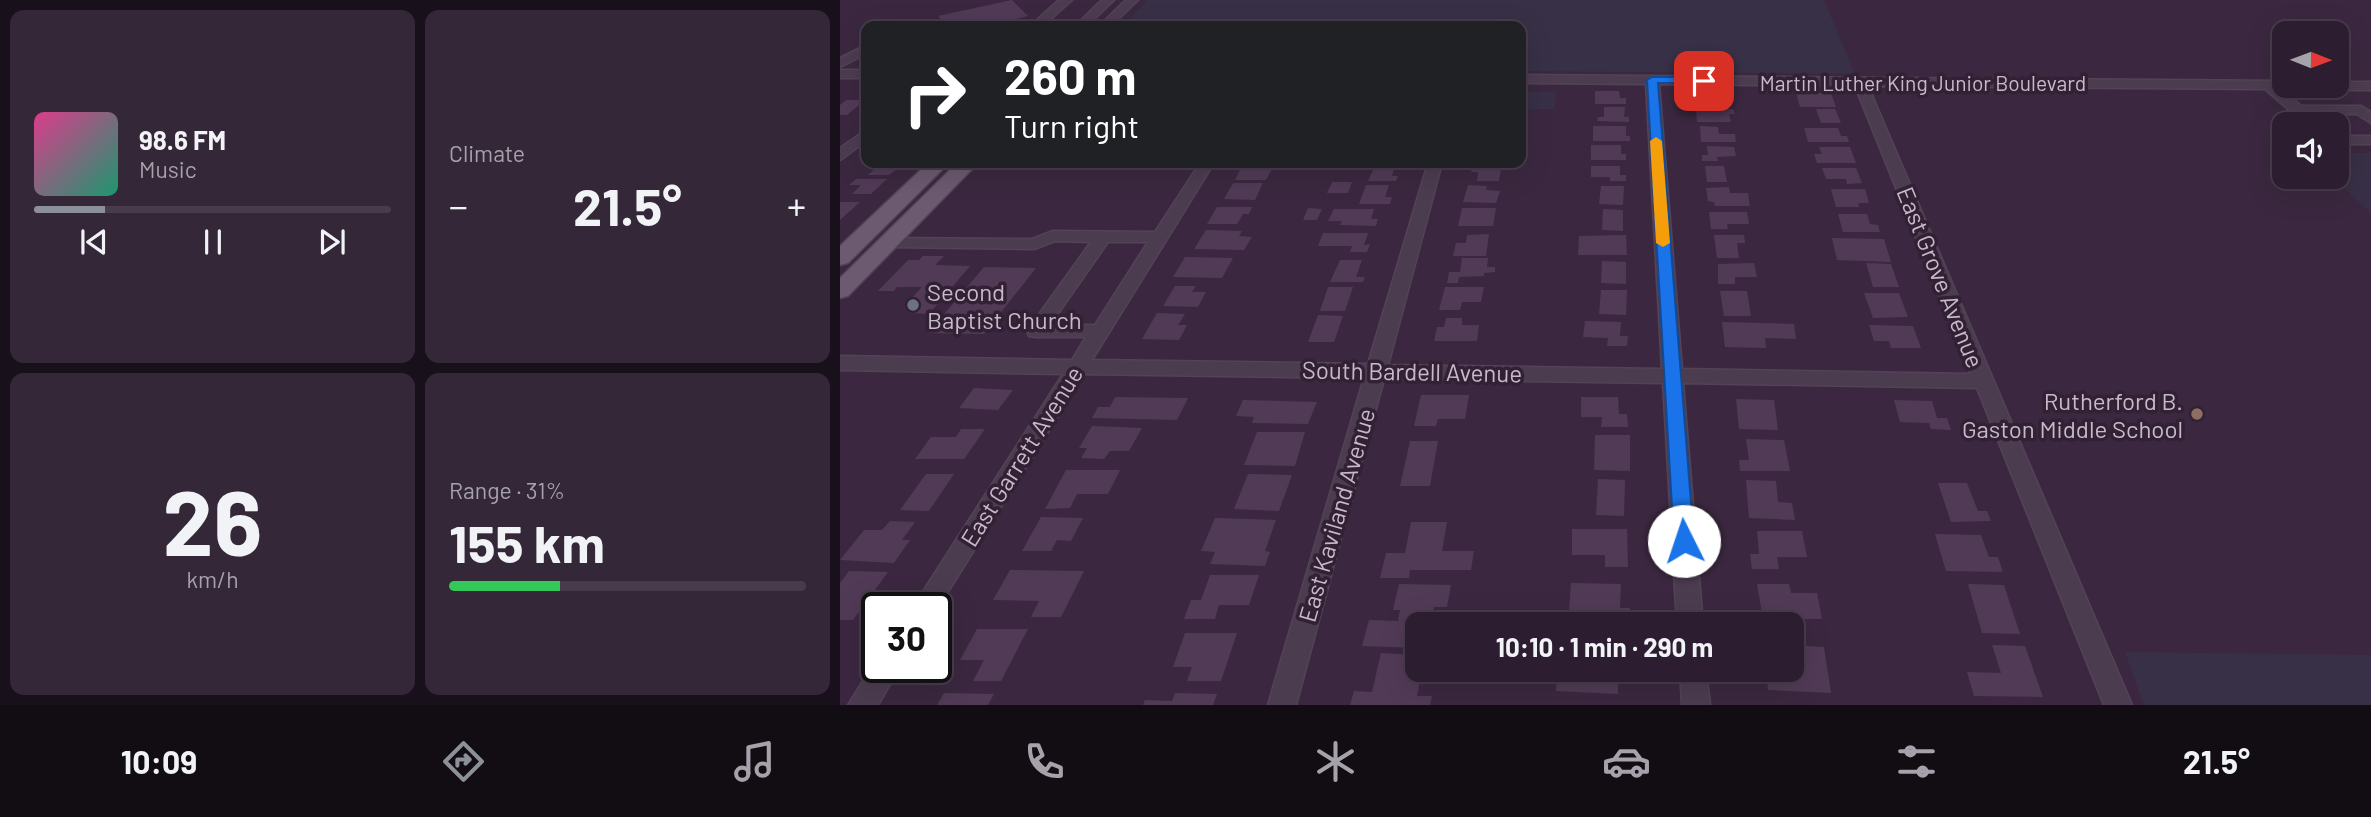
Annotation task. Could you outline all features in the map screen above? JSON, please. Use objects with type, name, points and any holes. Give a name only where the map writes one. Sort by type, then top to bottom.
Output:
[{"type":"main road","points":[[840,258],[934,168]]},
{"type":"main road","points":[[840,291],[963,168]]},
{"type":"street","points":[[1042,21],[1066,0]]},
{"type":"street","points":[[1086,21],[1108,0]]},
{"type":"street","points":[[1110,21],[1132,0]]},
{"type":"street","points":[[841,72],[861,54]]},
{"type":"street","points":[[841,72],[861,74]]},
{"type":"street","name":"Martin Luther King Junior Boulevard","points":[[1526,79],[2272,85]]},
{"type":"street","points":[[1652,80],[1689,612]]},
{"type":"street","name":"East Grove Avenue","points":[[1860,82],[2118,705]]},
{"type":"street","points":[[2349,86],[2371,86]]},
{"type":"street","points":[[2287,98],[2298,110],[2361,110],[2371,118]]},
{"type":"street","points":[[840,156],[861,138]]},
{"type":"street","points":[[2349,140],[2371,140]]},
{"type":"street","name":"East Garrett Avenue","points":[[935,592],[1204,168]]},
{"type":"street","name":"East Kaviland Avenue","points":[[1282,705],[1434,168]]},
{"type":"street","points":[[889,242],[1034,244],[1053,236],[1161,237]]},
{"type":"street","points":[[1101,331],[1036,331],[1103,237]]},
{"type":"street","name":"South Bardell Avenue","points":[[840,363],[1983,381]]},
{"type":"street","points":[[1694,682],[1696,705]]},
{"type":"street","points":[[862,705],[876,683]]},
{"type":"shaded area","points":[[1148,0],[1824,0],[1855,74],[1526,71],[1526,21],[1128,21]]},
{"type":"shaded area","points":[[1526,92],[1556,92],[1554,109],[1526,109]]},
{"type":"shaded area","points":[[2349,153],[2371,153],[2371,213],[2345,189],[2349,189]]},
{"type":"shaded area","points":[[2125,652],[2371,655],[2371,705],[2144,705]]},
{"type":"building","points":[[1012,0],[1028,16],[1008,21],[942,21],[938,16]]},
{"type":"building","points":[[1595,91],[1619,91],[1620,98],[1626,98],[1626,104],[1595,104]]},
{"type":"building","points":[[1697,92],[1723,95],[1725,106],[1698,105]]},
{"type":"building","points":[[1796,93],[1831,93],[1836,107],[1800,107]]},
{"type":"building","points":[[846,100],[861,100],[861,103],[847,115],[840,115],[840,105]]},
{"type":"building","points":[[1604,107],[1625,107],[1624,117],[1629,117],[1629,122],[1597,121],[1598,117],[1604,117]]},
{"type":"building","points":[[1696,109],[1733,109],[1735,114],[1729,114],[1731,122],[1697,122]]},
{"type":"building","points":[[1816,109],[1835,109],[1841,123],[1821,123]]},
{"type":"building","points":[[1593,126],[1626,126],[1626,136],[1630,136],[1630,141],[1593,141]]},
{"type":"building","points":[[1700,126],[1718,127],[1719,134],[1735,134],[1736,142],[1701,142]]},
{"type":"building","points":[[1804,128],[1838,128],[1841,136],[1847,136],[1849,142],[1808,142]]},
{"type":"building","points":[[1591,145],[1621,145],[1621,154],[1626,154],[1626,160],[1591,160]]},
{"type":"building","points":[[1707,146],[1734,147],[1736,156],[1717,157],[1718,161],[1702,161],[1702,155],[1708,155]]},
{"type":"building","points":[[1819,147],[1850,147],[1856,163],[1817,163],[1814,154],[1822,154]]},
{"type":"building","points":[[1591,166],[1620,166],[1620,175],[1626,175],[1626,181],[1610,181],[1610,177],[1591,177]]},
{"type":"building","points":[[1705,166],[1724,166],[1727,182],[1707,182]]},
{"type":"building","points":[[876,168],[899,168],[889,175],[868,175]]},
{"type":"building","points":[[1272,168],[1266,180],[1235,180],[1240,170]]},
{"type":"building","points":[[1374,168],[1395,168],[1392,176],[1398,176],[1396,181],[1368,181]]},
{"type":"building","points":[[1472,168],[1501,168],[1499,181],[1477,181],[1478,172],[1471,172]]},
{"type":"building","points":[[1822,168],[1856,168],[1862,183],[1847,184],[1846,179],[1826,179]]},
{"type":"building","points":[[856,179],[887,179],[871,194],[852,194],[861,185],[849,185]]},
{"type":"building","points":[[1332,182],[1352,182],[1348,193],[1327,193]]},
{"type":"building","points":[[1233,183],[1263,183],[1255,200],[1224,199]]},
{"type":"building","points":[[1366,185],[1389,185],[1385,197],[1392,197],[1390,204],[1359,204]]},
{"type":"building","points":[[1468,185],[1487,186],[1486,190],[1500,191],[1496,203],[1463,202]]},
{"type":"building","points":[[1601,186],[1624,186],[1623,205],[1599,204]]},
{"type":"building","points":[[1729,187],[1730,193],[1748,193],[1750,206],[1715,206],[1714,202],[1708,201],[1706,188]]},
{"type":"building","points":[[1831,189],[1865,189],[1869,203],[1858,203],[1859,207],[1836,207]]},
{"type":"building","points":[[840,202],[860,202],[840,220]]},
{"type":"building","points":[[1217,207],[1252,207],[1249,214],[1243,214],[1237,224],[1207,224]]},
{"type":"building","points":[[1308,208],[1322,209],[1317,220],[1303,220]]},
{"type":"building","points":[[1462,208],[1496,208],[1493,226],[1458,226]]},
{"type":"building","points":[[1334,209],[1374,209],[1371,219],[1378,219],[1376,226],[1340,225],[1342,221],[1328,221]]},
{"type":"building","points":[[1603,209],[1623,210],[1623,231],[1602,230]]},
{"type":"building","points":[[1709,212],[1747,212],[1749,224],[1727,224],[1728,229],[1711,229]]},
{"type":"building","points":[[1838,214],[1867,214],[1870,224],[1878,225],[1880,232],[1843,232]]},
{"type":"building","points":[[1206,230],[1242,231],[1239,236],[1252,237],[1244,250],[1194,249]]},
{"type":"building","points":[[1323,233],[1368,233],[1364,245],[1370,244],[1367,252],[1350,252],[1352,246],[1318,246]]},
{"type":"building","points":[[1489,234],[1486,256],[1453,256],[1456,243],[1466,243],[1467,235]]},
{"type":"building","points":[[1626,235],[1627,255],[1578,255],[1579,236]]},
{"type":"building","points":[[1714,235],[1744,235],[1745,243],[1737,243],[1739,258],[1717,258]]},
{"type":"building","points":[[1832,238],[1884,239],[1891,262],[1837,260]]},
{"type":"building","points":[[923,256],[944,256],[935,265],[970,266],[929,314],[910,313],[918,305],[906,304],[922,287],[897,287],[894,291],[878,291],[908,260],[919,260]]},
{"type":"building","points":[[1185,257],[1233,258],[1222,278],[1173,277]]},
{"type":"building","points":[[1462,258],[1488,258],[1487,267],[1495,267],[1495,272],[1484,273],[1484,276],[1459,277],[1458,283],[1447,283],[1449,272],[1460,272]]},
{"type":"building","points":[[1340,260],[1362,260],[1356,277],[1365,277],[1363,282],[1330,282]]},
{"type":"building","points":[[1602,261],[1626,262],[1626,284],[1601,283]]},
{"type":"building","points":[[1754,263],[1757,277],[1735,277],[1735,284],[1718,284],[1718,264]]},
{"type":"building","points":[[1866,263],[1891,264],[1899,287],[1873,287]]},
{"type":"building","points":[[984,267],[1036,268],[984,334],[928,333]]},
{"type":"building","points":[[1175,286],[1196,286],[1192,292],[1206,292],[1198,307],[1163,306]]},
{"type":"building","points":[[1328,287],[1353,287],[1345,311],[1320,311]]},
{"type":"building","points":[[1445,287],[1484,287],[1481,302],[1462,302],[1460,310],[1439,310]]},
{"type":"building","points":[[1601,290],[1627,290],[1626,315],[1599,314]]},
{"type":"building","points":[[1720,291],[1747,291],[1751,316],[1724,316]]},
{"type":"building","points":[[1864,293],[1899,293],[1908,317],[1873,318]]},
{"type":"building","points":[[1157,313],[1185,314],[1178,325],[1187,325],[1179,340],[1142,339]]},
{"type":"building","points":[[1318,315],[1343,316],[1334,342],[1308,342]]},
{"type":"building","points":[[1446,318],[1462,318],[1462,325],[1479,325],[1477,341],[1434,341],[1437,327],[1444,327]]},
{"type":"building","points":[[1585,321],[1621,322],[1620,336],[1628,336],[1627,346],[1607,346],[1608,338],[1583,337]]},
{"type":"building","points":[[1722,322],[1794,324],[1796,339],[1765,338],[1766,348],[1725,347]]},
{"type":"building","points":[[1869,325],[1913,326],[1921,348],[1891,348],[1889,341],[1874,341]]},
{"type":"building","points":[[974,388],[1013,390],[998,410],[959,408]]},
{"type":"building","points":[[1421,395],[1469,395],[1465,419],[1438,419],[1436,426],[1414,426]]},
{"type":"building","points":[[1115,397],[1188,398],[1177,420],[1092,418],[1098,407],[1110,407]]},
{"type":"building","points":[[1581,397],[1618,397],[1619,414],[1627,414],[1628,427],[1601,427],[1602,417],[1581,417]]},
{"type":"building","points":[[1736,399],[1774,400],[1778,430],[1739,429]]},
{"type":"building","points":[[1243,400],[1317,402],[1308,424],[1252,423],[1254,417],[1236,416]]},
{"type":"building","points":[[1894,400],[1932,401],[1937,418],[1947,418],[1951,430],[1931,429],[1929,423],[1900,422]]},
{"type":"building","points":[[1092,426],[1142,428],[1129,451],[1110,451],[1104,459],[1081,458],[1087,448],[1079,448]]},
{"type":"building","points":[[961,429],[985,429],[964,459],[915,459],[931,437],[956,437]]},
{"type":"building","points":[[1257,432],[1305,432],[1295,466],[1244,465]]},
{"type":"building","points":[[1595,435],[1630,435],[1630,471],[1594,470]]},
{"type":"building","points":[[1746,439],[1784,440],[1790,471],[1740,471],[1739,460],[1749,460]]},
{"type":"building","points":[[1410,441],[1438,441],[1430,486],[1400,486]]},
{"type":"building","points":[[1066,470],[1120,470],[1108,494],[1077,494],[1070,508],[1045,509]]},
{"type":"building","points":[[926,474],[954,474],[929,511],[900,510]]},
{"type":"building","points":[[1248,474],[1292,475],[1279,511],[1234,509]]},
{"type":"building","points":[[1598,479],[1625,480],[1624,516],[1596,515]]},
{"type":"building","points":[[1746,480],[1776,481],[1778,502],[1792,503],[1795,520],[1749,518]]},
{"type":"building","points":[[1938,483],[1967,483],[1978,511],[1987,511],[1991,521],[1951,522]]},
{"type":"building","points":[[1041,517],[1083,518],[1071,541],[1057,540],[1051,551],[1022,551]]},
{"type":"building","points":[[1215,518],[1276,520],[1265,551],[1270,552],[1265,566],[1210,564],[1215,552],[1201,551]]},
{"type":"building","points":[[890,521],[915,522],[902,540],[910,540],[894,563],[840,560],[864,530],[882,530]]},
{"type":"building","points":[[1411,522],[1447,522],[1442,551],[1474,551],[1471,570],[1410,570],[1409,578],[1380,578],[1386,553],[1405,553]]},
{"type":"building","points":[[1572,529],[1627,529],[1628,567],[1605,567],[1605,555],[1572,555]]},
{"type":"building","points":[[1757,531],[1802,531],[1807,557],[1777,557],[1779,569],[1752,569],[1750,554],[1759,554]]},
{"type":"building","points":[[1935,534],[1981,535],[1989,557],[1998,557],[2003,572],[1946,571]]},
{"type":"building","points":[[1010,570],[1084,571],[1061,617],[1031,617],[1039,601],[993,600]]},
{"type":"building","points":[[849,571],[888,572],[873,592],[861,592],[861,609],[853,620],[840,620],[840,583]]},
{"type":"building","points":[[1210,575],[1259,575],[1249,605],[1219,605],[1215,619],[1184,619],[1191,600],[1201,600]]},
{"type":"building","points":[[1571,583],[1621,584],[1620,608],[1630,608],[1630,612],[1569,612]]},
{"type":"building","points":[[1399,584],[1451,585],[1447,607],[1434,607],[1433,612],[1405,612],[1405,648],[1362,646],[1369,620],[1398,621],[1400,610],[1393,610]]},
{"type":"building","points":[[1757,584],[1789,584],[1791,593],[1817,593],[1822,619],[1804,619],[1804,612],[1762,612]]},
{"type":"building","points":[[1968,584],[2004,585],[2020,634],[1982,633]]},
{"type":"building","points":[[977,629],[1028,629],[1001,681],[973,681],[984,660],[960,660]]},
{"type":"building","points":[[1185,633],[1237,633],[1221,681],[1187,681],[1192,667],[1173,667]]},
{"type":"building","points":[[1992,645],[2025,646],[2043,697],[1974,696],[1967,672],[2001,673]]},
{"type":"building","points":[[1804,646],[1824,647],[1831,693],[1768,690],[1767,682],[1804,682]]},
{"type":"building","points":[[1381,653],[1405,654],[1405,682],[1420,682],[1417,696],[1432,696],[1430,705],[1350,705],[1354,691],[1372,692]]},
{"type":"building","points":[[1556,682],[1618,682],[1618,694],[1556,691]]},
{"type":"building","points":[[944,693],[994,694],[988,705],[937,705]]},
{"type":"building","points":[[1175,693],[1217,694],[1213,705],[1143,705],[1145,700],[1172,701]]},
{"type":"slow traffic","points":[[1656,141],[1663,243]]},
{"type":"place","name":"Second Baptist Church","points":[[913,305]]},
{"type":"place","name":"Rutherford B. Gaston Middle School","points":[[2197,414]]},
{"type":"route","points":[[1684,541],[1652,80],[1704,81]]}]
